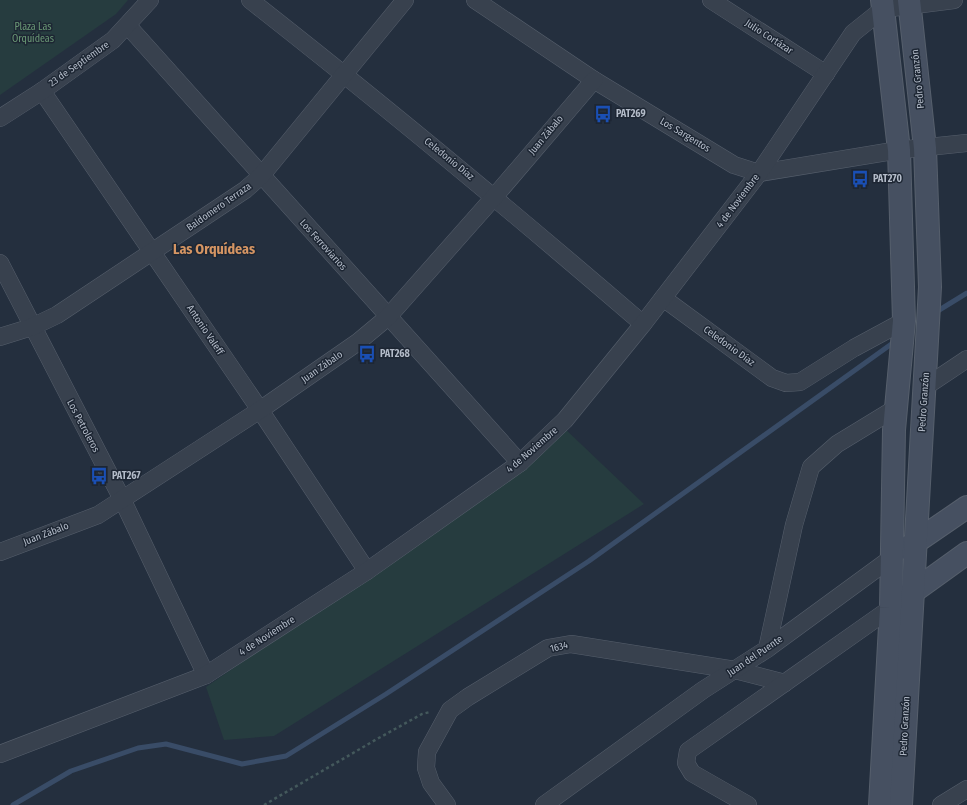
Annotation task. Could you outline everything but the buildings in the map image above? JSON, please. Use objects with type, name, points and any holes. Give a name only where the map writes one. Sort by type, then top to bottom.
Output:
[{"type":"main road","name":"Pedro Granzón","points":[[901,805],[930,287],[926,148],[909,2]]},
{"type":"main road","name":"Pedro Granzón","points":[[880,805],[891,608],[890,559],[896,408],[904,321],[899,150],[882,4]]},
{"type":"main road","name":"Juan del Puente","points":[[890,559],[967,507]]},
{"type":"main road","points":[[891,608],[967,553]]},
{"type":"street","name":"23 de Septiembre","points":[[0,118],[42,91],[113,40],[128,26],[150,0]]},
{"type":"street","name":"Celedonio Díaz","points":[[250,0],[495,196],[643,324]]},
{"type":"street","name":"Baldomero Terraza","points":[[0,337],[32,327],[57,315],[245,190],[261,176],[405,0]]},
{"type":"street","name":"Los Sargentos","points":[[475,0],[594,80],[734,165],[759,173],[899,150],[967,143]]},
{"type":"street","name":"Julio Cortázar","points":[[711,0],[826,74]]},
{"type":"street","points":[[882,4],[954,0]]},
{"type":"street","name":"4 de Noviembre","points":[[0,754],[206,675],[367,571],[520,463],[565,420],[643,324],[759,173],[854,33],[882,4]]},
{"type":"street","name":"Los Ferroviarios","points":[[128,26],[520,463]]},
{"type":"street","name":"Juan Zábalo","points":[[0,552],[98,515],[260,410],[358,342],[388,317],[495,196],[594,80]]},
{"type":"street","name":"Antonio Valeff","points":[[42,91],[260,410],[367,571]]},
{"type":"street","name":"Los Petroleros","points":[[0,263],[122,499],[206,675]]},
{"type":"street","name":"Celedonio Díaz","points":[[663,298],[772,378],[786,383],[800,382],[854,348],[904,321]]},
{"type":"street","points":[[925,387],[967,359]]},
{"type":"street","points":[[767,649],[794,525],[811,467],[837,444],[896,408]]},
{"type":"street","name":"Juan del Puente","points":[[544,805],[703,690],[767,649],[890,559]]},
{"type":"street","points":[[748,805],[692,773],[686,763],[688,751],[891,608]]},
{"type":"street","name":"1634","points":[[447,805],[431,783],[426,768],[427,752],[450,710],[468,697],[548,648],[571,644],[735,670],[785,683]]},
{"type":"street","points":[[941,805],[967,789]]},
{"type":"path","points":[[264,805],[377,738],[422,714],[456,706]]},
{"type":"green space","name":"Plaza Las Orquídeas","points":[[0,0],[128,0],[116,14],[0,95]]},
{"type":"green space","points":[[562,426],[644,504],[274,736],[224,740],[206,687],[522,469]]},
{"type":"waterway","points":[[936,312],[967,293]]},
{"type":"waterway","points":[[13,805],[71,771],[138,748],[166,744],[242,764],[286,756],[386,694],[589,561],[897,340]]},
{"type":"place","name":"PAT269","points":[[603,114]]},
{"type":"place","name":"PAT270","points":[[860,179]]},
{"type":"place","name":"PAT268","points":[[367,354]]},
{"type":"place","name":"PAT267","points":[[99,476]]},
{"type":"district","name":"Las Orquídeas","points":[[214,249]]}]
